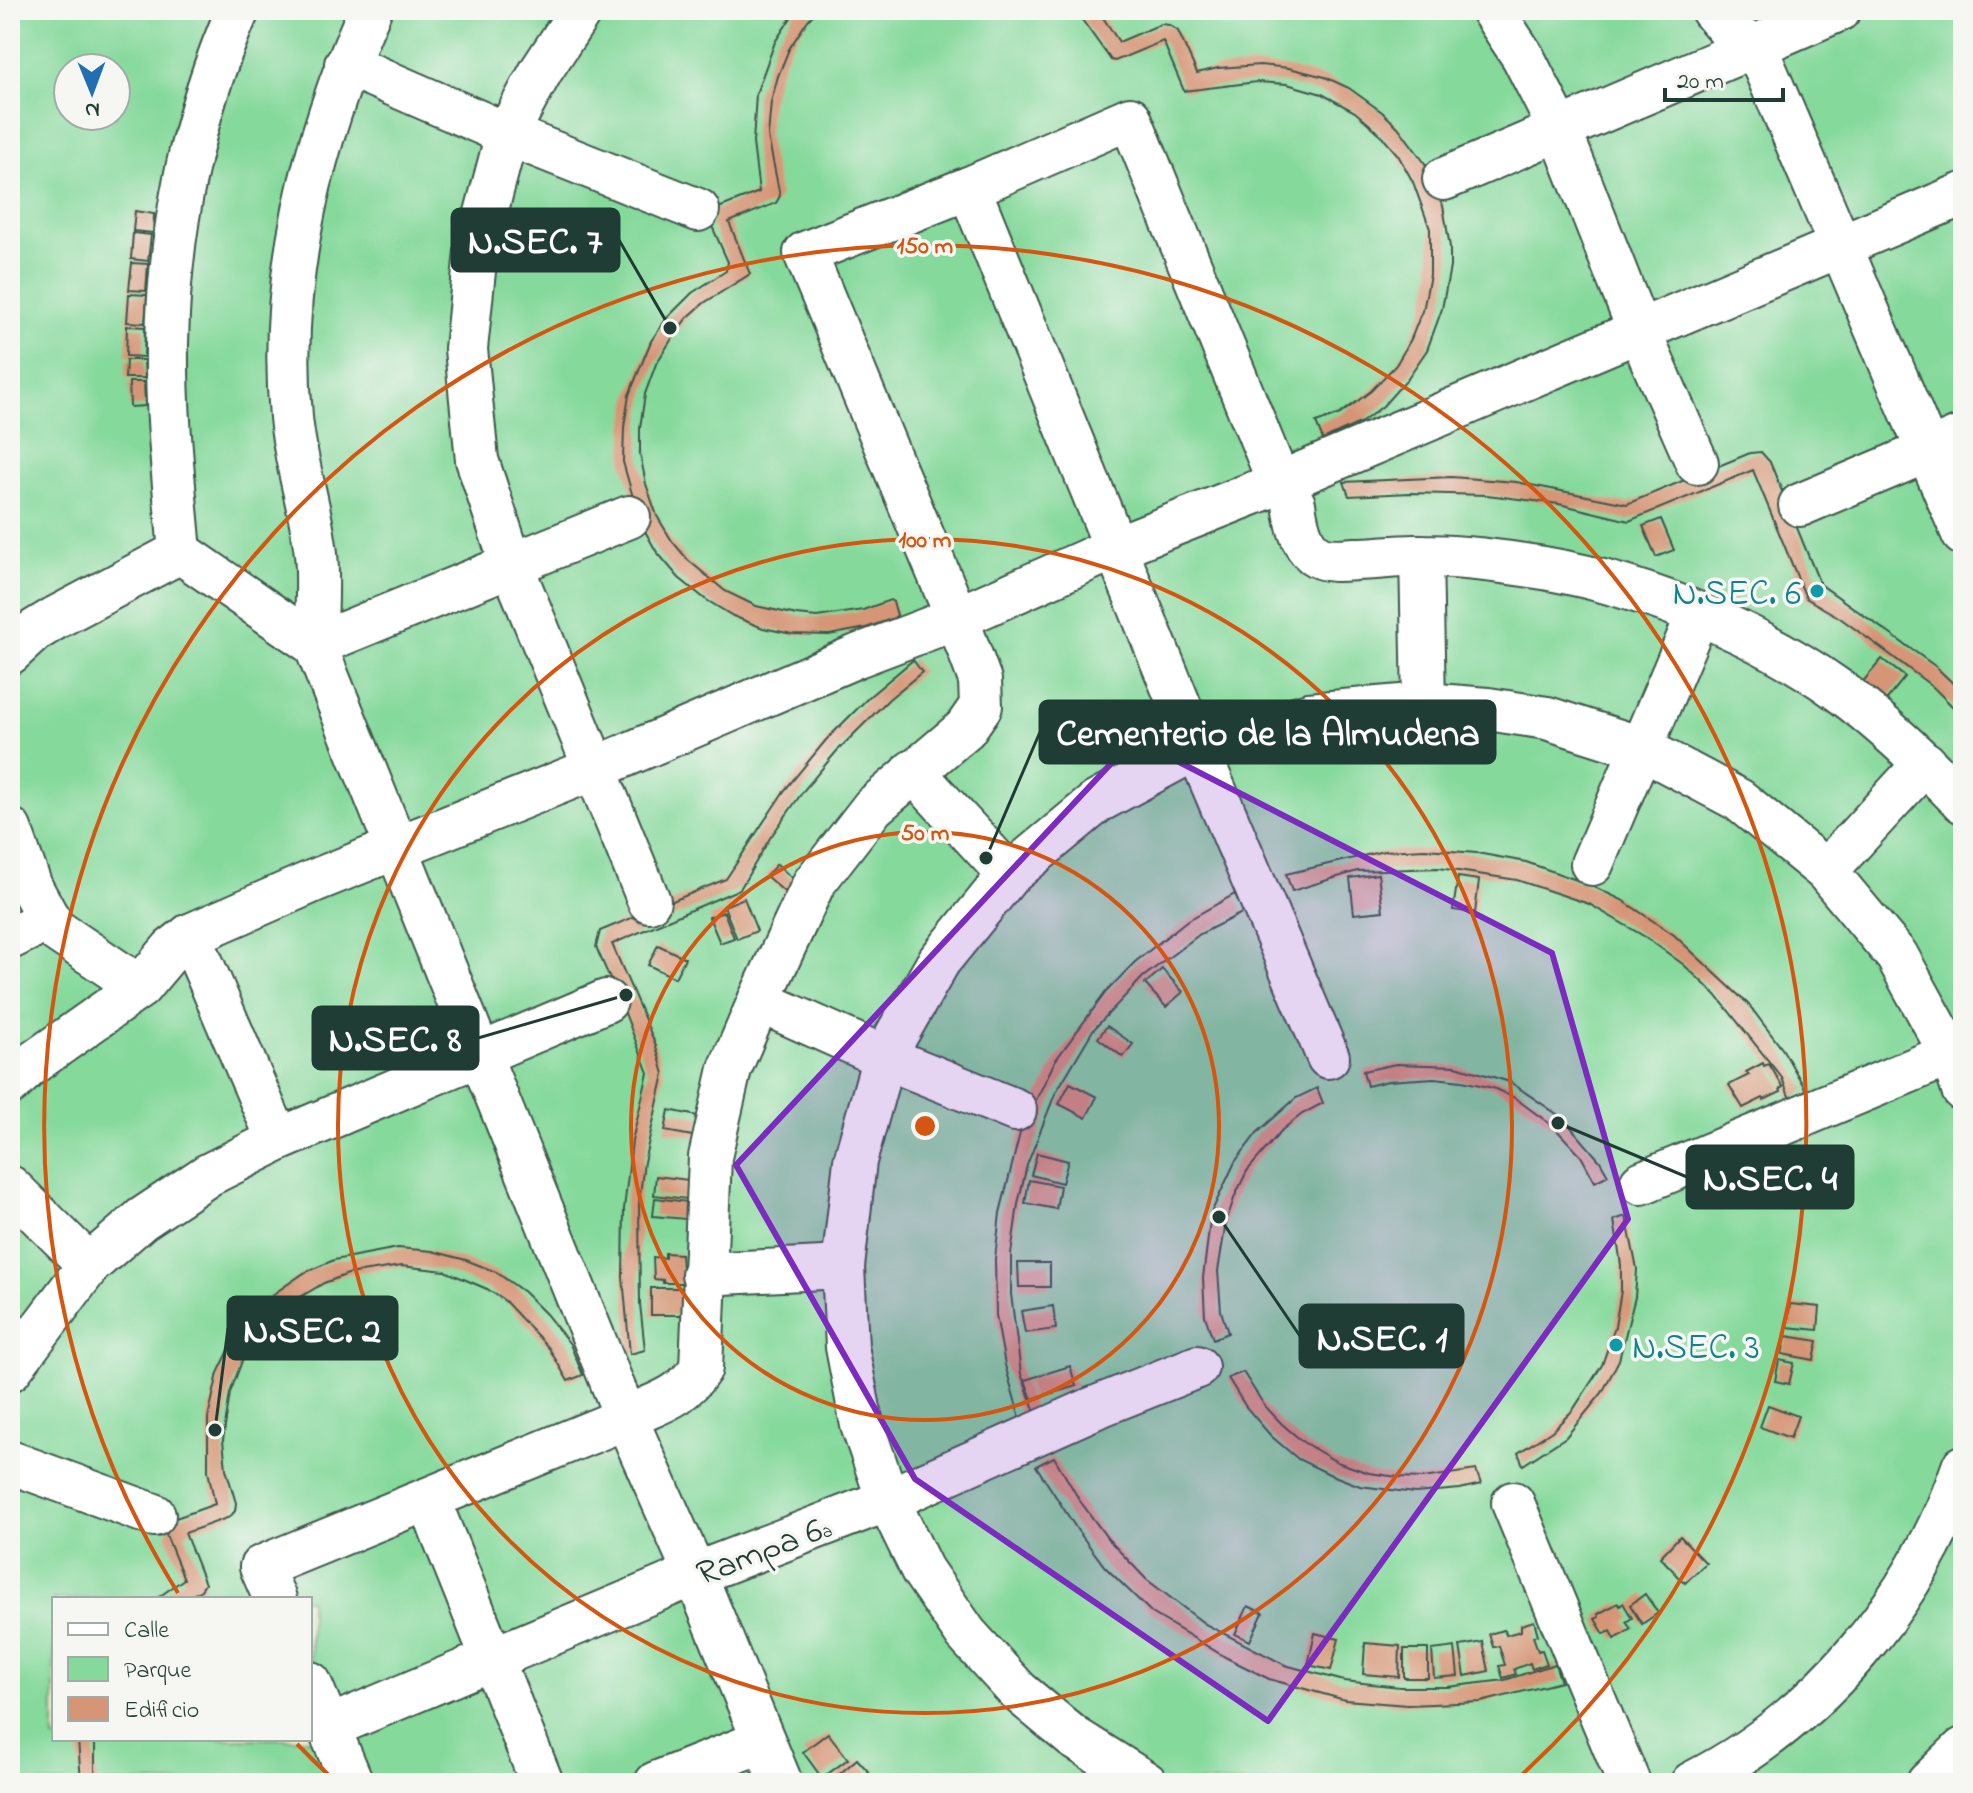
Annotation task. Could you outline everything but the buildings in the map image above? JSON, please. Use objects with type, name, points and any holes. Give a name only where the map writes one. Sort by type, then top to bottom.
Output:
[{"type":"lane","points":[[238,10],[226,36],[191,150],[173,261],[167,343],[169,437],[180,552],[315,645]]},
{"type":"lane","points":[[370,10],[346,64],[308,182],[295,250],[288,352],[291,417],[300,479],[316,552],[315,645],[394,848],[626,1418],[695,1574],[781,1783]]},
{"type":"lane","points":[[581,10],[541,71],[507,134],[476,251],[466,349],[477,460],[512,566],[649,901]]},
{"type":"lane","points":[[1492,10],[1523,57],[1560,130],[1639,331],[1697,463]]},
{"type":"lane","points":[[1712,10],[1735,37],[1757,28],[1839,10]]},
{"type":"lane","points":[[1444,179],[1560,130],[1757,28]]},
{"type":"lane","points":[[1757,28],[1839,245],[1946,443],[1963,534]]},
{"type":"lane","points":[[346,64],[507,134],[698,210]]},
{"type":"lane","points":[[274,1597],[261,1567],[626,1418],[672,1398],[690,1385],[701,1368],[710,1157],[730,1069],[759,1001],[814,883],[873,807],[965,729],[981,706],[980,680],[957,618],[805,253],[969,188],[1130,118],[1287,493],[1297,524],[1314,554],[1331,560],[1421,556],[1525,565],[1591,578],[1698,614],[1775,652],[1837,689],[1925,763],[1963,802]]},
{"type":"lane","points":[[969,188],[1197,748],[1328,1057]]},
{"type":"lane","points":[[10,1084],[30,1065],[140,987],[172,949],[190,935],[394,848],[596,768],[857,656],[957,618],[1117,547],[1287,493],[1639,331],[1963,194]]},
{"type":"lane","points":[[1800,505],[1946,443]]},
{"type":"lane","points":[[315,645],[629,517]]},
{"type":"lane","points":[[10,653],[34,631],[57,617],[180,552]]},
{"type":"lane","points":[[1421,556],[1424,704]]},
{"type":"lane","points":[[1592,864],[1698,614]]},
{"type":"lane","points":[[1146,1783],[1073,1737],[1018,1691],[966,1634],[922,1570],[888,1500],[862,1425],[847,1347],[843,1267],[855,1161],[884,1057],[939,961],[1009,875],[1097,802],[1197,748],[1309,714],[1424,704],[1488,709],[1547,718],[1641,748],[1739,800],[1826,871],[1897,956],[1959,1064],[1641,1183]]},
{"type":"lane","points":[[1826,871],[1925,763]]},
{"type":"lane","points":[[913,771],[1009,875]]},
{"type":"lane","points":[[10,829],[31,887],[54,929],[140,987]]},
{"type":"lane","points":[[10,938],[49,919]]},
{"type":"lane","points":[[190,935],[278,1140]]},
{"type":"lane","points":[[10,1370],[89,1265],[142,1219],[208,1175],[278,1140],[606,1001]]},
{"type":"lane","points":[[759,1001],[884,1057],[1015,1110]]},
{"type":"lane","points":[[10,1187],[89,1265]]},
{"type":"lane","points":[[703,1274],[843,1267]]},
{"type":"lane","name":"Rampa 6ª","points":[[329,1727],[695,1574],[888,1500],[1094,1408],[1197,1367]]},
{"type":"lane","points":[[10,1462],[154,1515]]},
{"type":"lane","points":[[1692,1783],[1781,1726],[1841,1670],[1885,1617],[1923,1559],[1953,1497],[1963,1467]]},
{"type":"lane","points":[[429,1500],[542,1783]]},
{"type":"lane","points":[[1513,1503],[1629,1783]]},
{"type":"lane","points":[[312,1688],[352,1783]]},
{"type":"lane","points":[[656,1783],[763,1741]]},
{"type":"lane","points":[[1928,1783],[1963,1749]]},
{"type":"highlighted area","points":[[1134,739],[1552,953],[1628,1219],[1268,1721],[915,1479],[736,1165]]},
{"type":"green space","points":[[10,10],[1963,10],[1963,1783],[10,1783]]},
{"type":"place","name":"N.SEC. 7","points":[[670,328]]},
{"type":"place","name":"N.SEC. 6","points":[[1817,591]]},
{"type":"place","name":"Cementerio de la Almudena","points":[[986,858]]},
{"type":"place","name":"N.SEC. 8","points":[[626,995]]},
{"type":"place","name":"N.SEC. 4","points":[[1558,1123]]},
{"type":"place","name":"N.SEC. 1","points":[[1219,1217]]},
{"type":"place","name":"N.SEC. 3","points":[[1616,1345]]},
{"type":"place","name":"N.SEC. 2","points":[[215,1430]]}]
